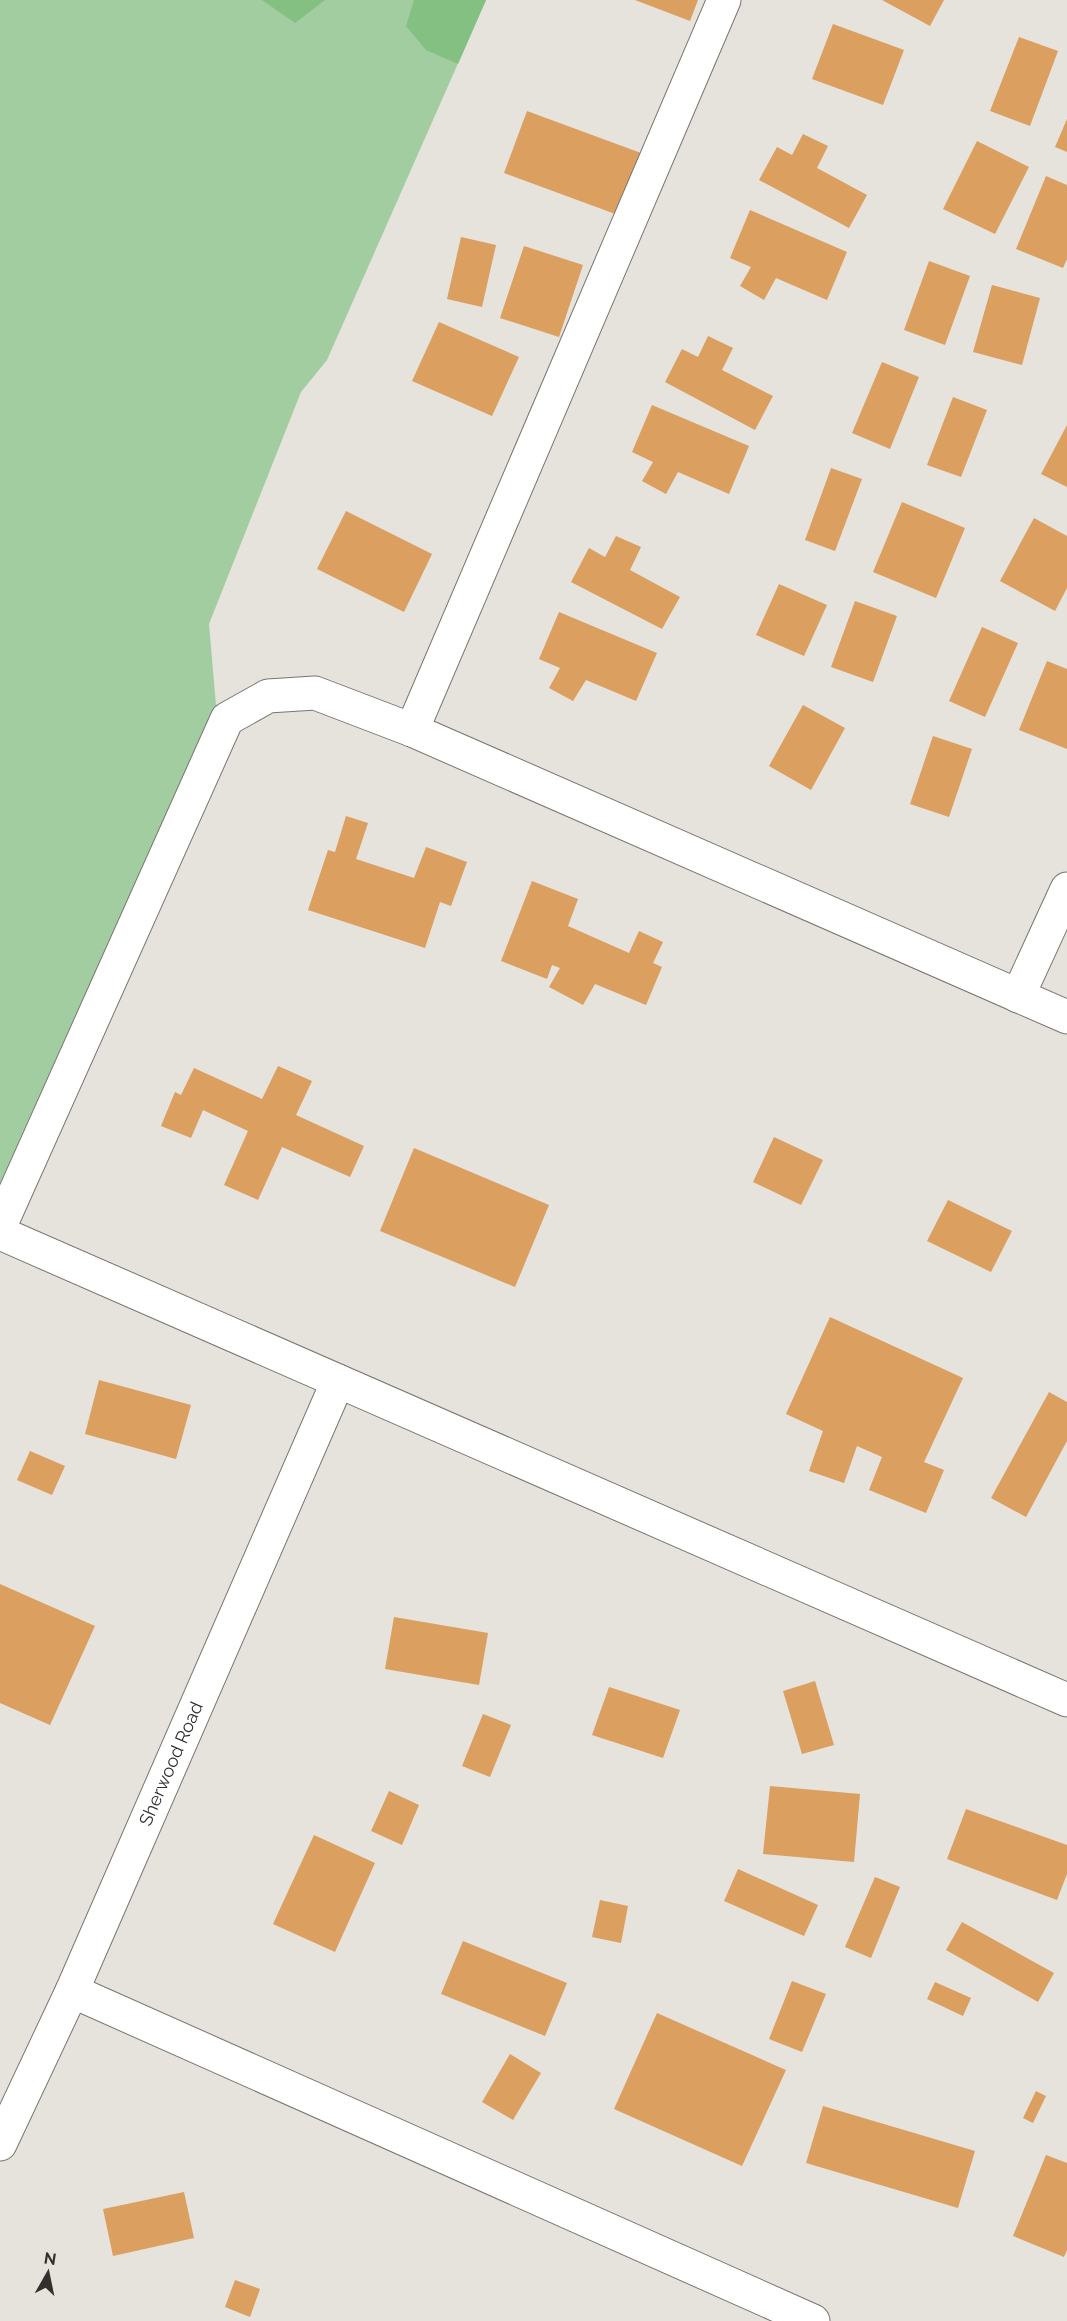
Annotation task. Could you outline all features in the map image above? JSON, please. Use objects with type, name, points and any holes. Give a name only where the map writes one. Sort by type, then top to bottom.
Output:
[{"type":"street","points":[[412,730],[724,0]]},
{"type":"street","points":[[0,1226],[227,719],[268,696],[315,693],[412,730],[1067,1017]]},
{"type":"street","points":[[1018,996],[1067,890]]},
{"type":"street","points":[[0,1233],[1067,1701]]},
{"type":"street","name":"Sherwood Road","points":[[0,2144],[72,1991],[338,1381]]},
{"type":"street","points":[[72,1991],[813,2321]]},
{"type":"green space","points":[[0,0],[486,0],[327,360],[301,392],[209,624],[217,717],[0,1189]]},
{"type":"green space","points":[[262,0],[325,0],[295,23]]},
{"type":"green space","points":[[414,0],[486,0],[458,64],[426,50],[406,26]]},
{"type":"building","points":[[635,0],[698,0],[690,21]]},
{"type":"building","points":[[882,0],[944,0],[930,26]]},
{"type":"building","points":[[833,24],[904,50],[883,105],[812,79]]},
{"type":"building","points":[[1019,37],[1058,51],[1030,126],[990,111]]},
{"type":"building","points":[[527,111],[641,153],[618,215],[504,173]]},
{"type":"building","points":[[1067,119],[1067,152],[1055,147]]},
{"type":"building","points":[[803,134],[828,146],[817,168],[867,195],[849,228],[759,180],[777,147],[792,155]]},
{"type":"building","points":[[977,141],[1029,167],[995,234],[943,209]]},
{"type":"building","points":[[1046,176],[1067,185],[1067,259],[1063,268],[1016,249]]},
{"type":"building","points":[[750,210],[847,252],[827,300],[776,278],[764,300],[740,286],[751,267],[730,258]]},
{"type":"building","points":[[461,237],[496,245],[482,307],[447,299]]},
{"type":"building","points":[[524,246],[583,265],[559,337],[500,318]]},
{"type":"building","points":[[929,261],[970,276],[945,345],[904,330]]},
{"type":"building","points":[[992,285],[1040,298],[1022,365],[973,352]]},
{"type":"building","points":[[439,322],[519,357],[492,416],[412,381]]},
{"type":"building","points":[[708,336],[733,348],[722,370],[773,396],[755,430],[665,382],[682,349],[698,357]]},
{"type":"building","points":[[882,362],[919,377],[890,449],[852,433]]},
{"type":"building","points":[[953,397],[987,410],[961,477],[927,465]]},
{"type":"building","points":[[652,405],[749,446],[729,494],[678,472],[666,494],[642,481],[653,462],[632,452]]},
{"type":"building","points":[[1067,425],[1067,487],[1041,474]]},
{"type":"building","points":[[831,468],[862,479],[835,551],[805,540]]},
{"type":"building","points":[[902,502],[965,528],[936,598],[873,572]]},
{"type":"building","points":[[346,511],[432,554],[404,612],[317,569]]},
{"type":"building","points":[[1034,518],[1067,536],[1067,588],[1055,611],[1000,581]]},
{"type":"building","points":[[616,536],[641,547],[630,570],[680,597],[662,629],[571,582],[589,548],[605,557]]},
{"type":"building","points":[[779,584],[827,605],[804,656],[756,635]]},
{"type":"building","points":[[855,601],[897,616],[873,682],[831,667]]},
{"type":"building","points":[[559,612],[657,653],[636,701],[586,680],[573,701],[549,688],[560,668],[539,659]]},
{"type":"building","points":[[982,627],[1018,643],[985,717],[949,701]]},
{"type":"building","points":[[1047,661],[1067,669],[1067,749],[1019,730]]},
{"type":"building","points":[[803,705],[845,728],[811,790],[769,766]]},
{"type":"building","points":[[933,736],[972,749],[949,817],[910,804]]},
{"type":"building","points":[[346,816],[368,823],[356,859],[414,878],[426,847],[467,862],[451,906],[440,902],[425,948],[308,910],[328,850],[335,852]]},
{"type":"building","points":[[532,881],[578,899],[568,926],[629,953],[639,931],[663,942],[653,963],[662,967],[646,1005],[595,984],[583,1005],[549,987],[560,968],[552,965],[547,979],[501,961]]},
{"type":"building","points":[[278,1066],[312,1081],[296,1115],[364,1146],[350,1177],[282,1147],[258,1200],[224,1185],[248,1131],[203,1110],[191,1138],[161,1126],[175,1092],[181,1095],[194,1068],[262,1099]]},
{"type":"building","points":[[774,1137],[823,1160],[801,1205],[753,1182]]},
{"type":"building","points":[[414,1148],[549,1205],[515,1287],[380,1231]]},
{"type":"building","points":[[948,1200],[1012,1231],[991,1272],[927,1241]]},
{"type":"building","points":[[830,1317],[963,1378],[924,1462],[944,1470],[926,1513],[869,1490],[882,1457],[857,1446],[844,1483],[809,1471],[823,1431],[786,1414]]},
{"type":"building","points":[[99,1380],[191,1405],[176,1459],[85,1434]]},
{"type":"building","points":[[1049,1392],[1067,1402],[1067,1441],[1026,1517],[991,1498]]},
{"type":"building","points":[[30,1451],[65,1466],[52,1495],[17,1480]]},
{"type":"building","points":[[0,1584],[95,1626],[50,1725],[0,1703]]},
{"type":"building","points":[[394,1617],[488,1633],[479,1685],[385,1669]]},
{"type":"building","points":[[815,1681],[834,1745],[802,1754],[783,1691]]},
{"type":"building","points":[[609,1687],[680,1710],[663,1758],[592,1735]]},
{"type":"building","points":[[483,1714],[511,1725],[490,1777],[462,1766]]},
{"type":"building","points":[[770,1786],[860,1794],[854,1862],[763,1854]]},
{"type":"building","points":[[389,1791],[419,1805],[402,1845],[371,1831]]},
{"type":"building","points":[[966,1809],[1067,1845],[1067,1874],[1057,1900],[947,1859]]},
{"type":"building","points":[[314,1835],[375,1863],[335,1952],[273,1924]]},
{"type":"building","points":[[738,1869],[818,1905],[804,1936],[724,1901]]},
{"type":"building","points":[[875,1877],[900,1887],[871,1958],[845,1947]]},
{"type":"building","points":[[600,1900],[628,1906],[621,1943],[592,1937]]},
{"type":"building","points":[[962,1922],[1054,1973],[1038,2002],[946,1950]]},
{"type":"building","points":[[463,1941],[567,1983],[545,2036],[441,1994]]},
{"type":"building","points":[[792,1981],[826,1994],[802,2052],[769,2039]]},
{"type":"building","points":[[935,1982],[971,1998],[963,2016],[927,1999]]},
{"type":"building","points":[[657,2013],[786,2070],[742,2166],[614,2109]]},
{"type":"building","points":[[510,2054],[541,2073],[513,2120],[482,2102]]},
{"type":"building","points":[[1036,2091],[1046,2096],[1033,2123],[1023,2118]]},
{"type":"building","points":[[823,2106],[975,2151],[958,2208],[806,2163]]},
{"type":"building","points":[[1046,2155],[1067,2163],[1067,2250],[1064,2257],[1013,2236]]},
{"type":"building","points":[[184,2192],[194,2238],[113,2256],[103,2209]]},
{"type":"building","points":[[235,2280],[260,2289],[250,2317],[225,2307]]}]
